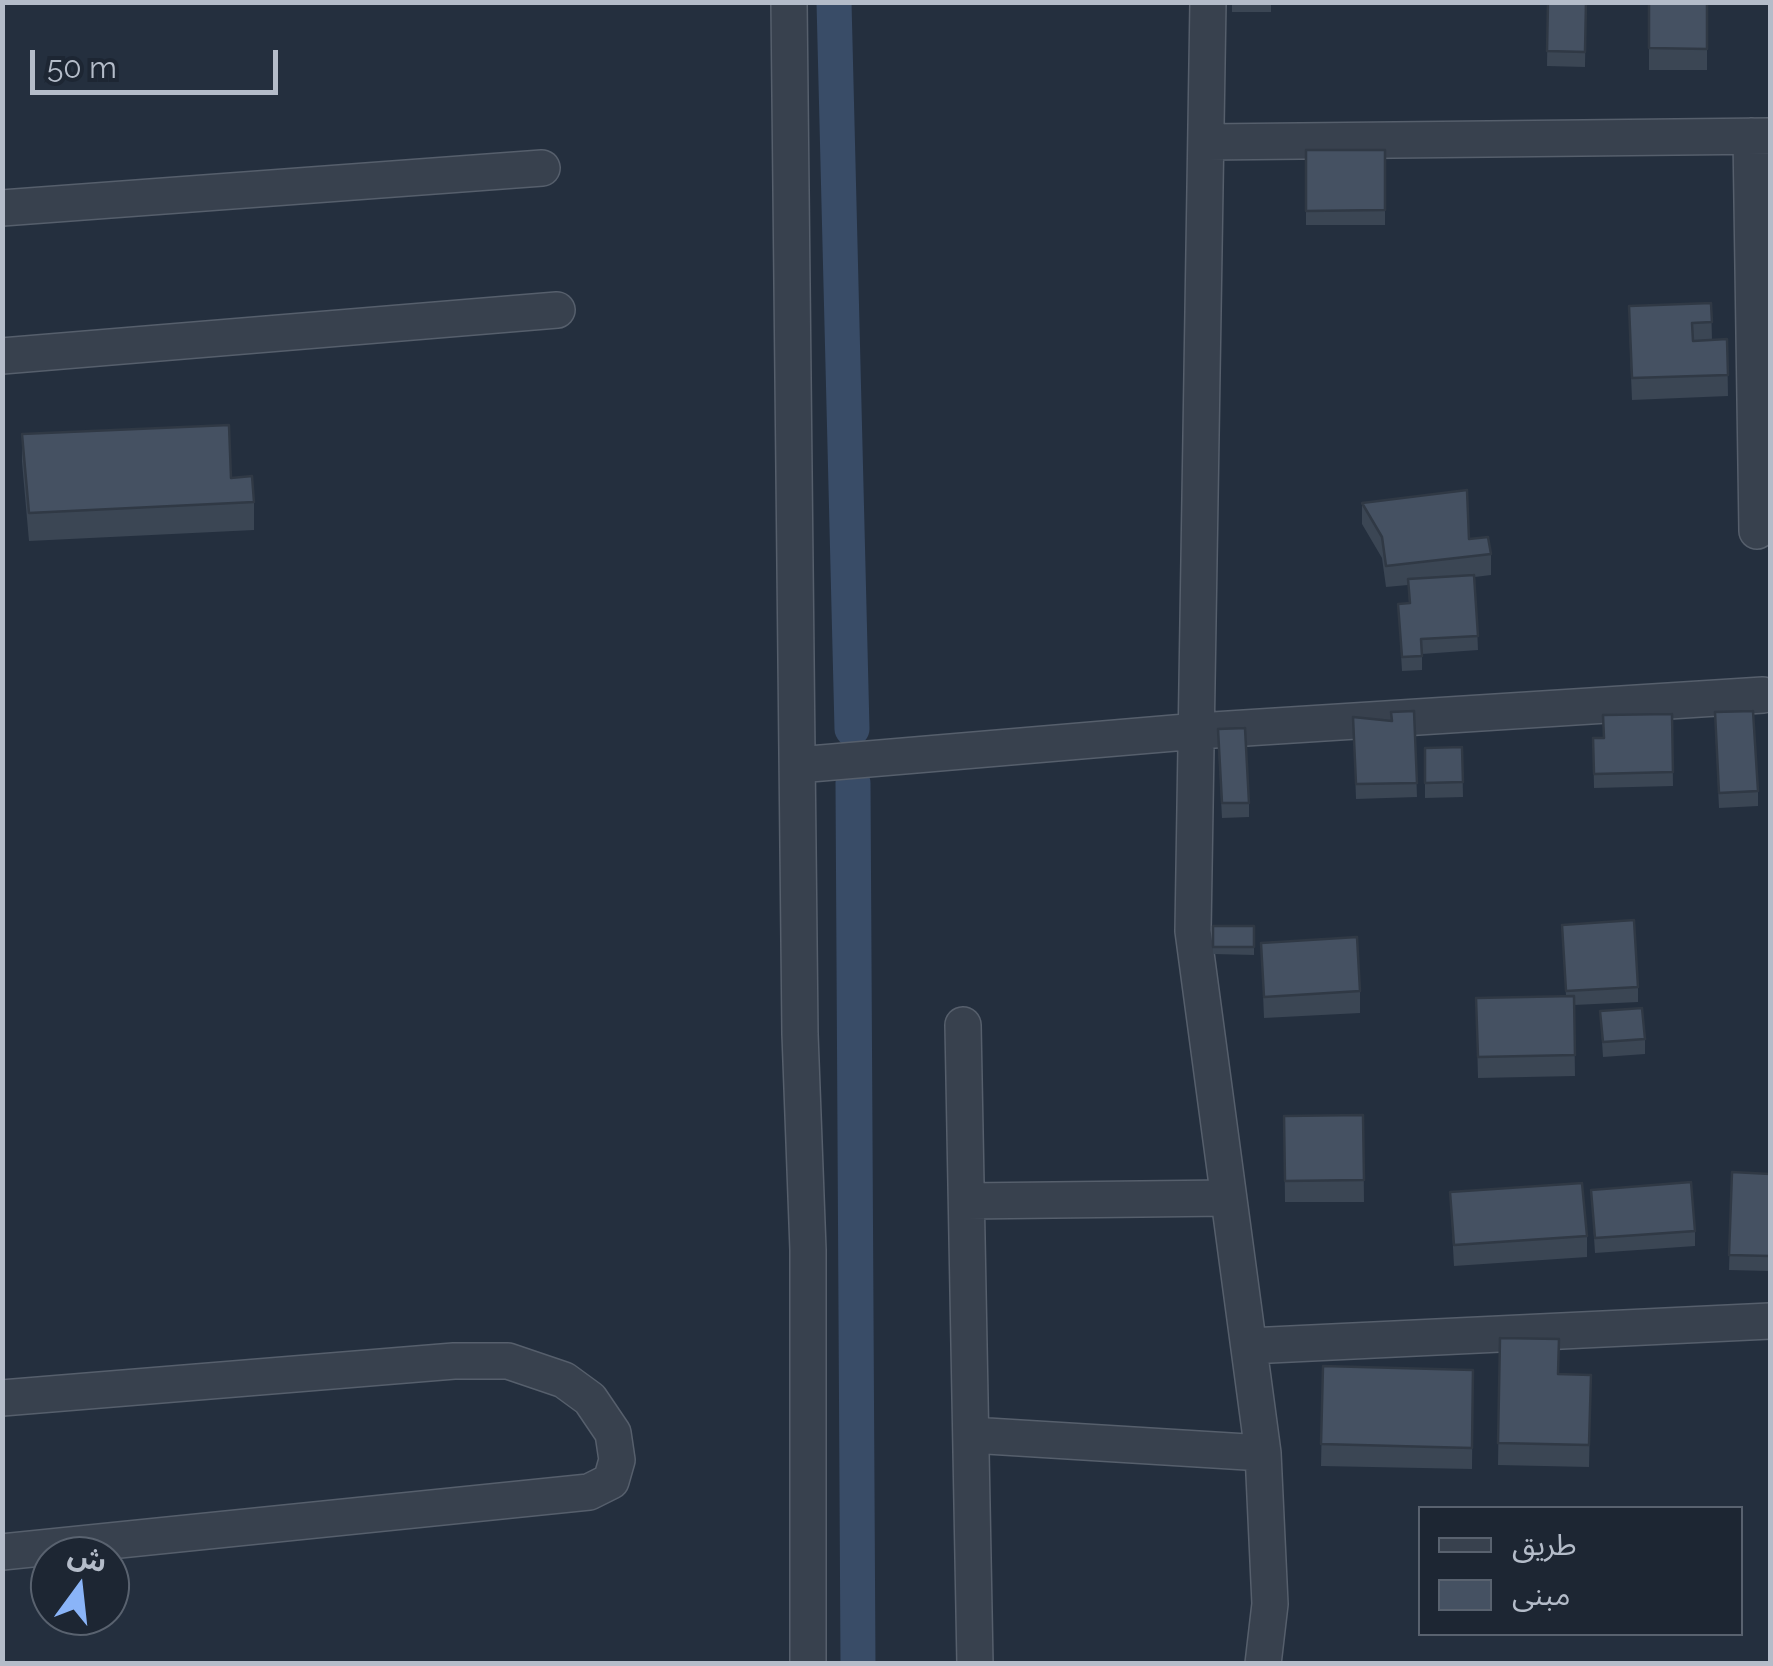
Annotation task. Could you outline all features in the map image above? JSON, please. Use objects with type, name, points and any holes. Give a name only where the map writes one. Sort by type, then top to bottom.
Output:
[{"type":"street","points":[[789,2],[808,1250],[808,1664]]},
{"type":"street","points":[[1208,2],[1193,931],[1263,1454],[1270,1604],[1263,1664]]},
{"type":"street","points":[[1207,142],[1761,136],[1763,409],[1757,531]]},
{"type":"street","points":[[2,208],[542,168]]},
{"type":"street","points":[[2,356],[557,310]]},
{"type":"street","points":[[798,764],[1198,731],[1764,695]]},
{"type":"street","points":[[964,1025],[975,1664]]},
{"type":"street","points":[[967,1201],[1228,1198]]},
{"type":"street","points":[[1250,1346],[1770,1321]]},
{"type":"street","points":[[2,1398],[454,1361],[508,1361],[564,1380],[590,1399],[613,1433],[618,1460],[611,1481],[589,1492],[2,1552]]},
{"type":"street","points":[[971,1435],[1263,1454]]},
{"type":"building","points":[[1548,2],[1586,2],[1585,52],[1547,51]]},
{"type":"building","points":[[1649,2],[1707,2],[1707,49],[1649,48]]},
{"type":"building","points":[[1306,150],[1385,150],[1385,210],[1306,211]]},
{"type":"building","points":[[1711,303],[1712,322],[1692,323],[1693,341],[1727,339],[1728,375],[1632,378],[1629,306]]},
{"type":"building","points":[[229,425],[231,478],[252,476],[254,502],[29,513],[22,434]]},
{"type":"building","points":[[1467,490],[1469,539],[1488,537],[1491,554],[1386,566],[1382,537],[1362,503]]},
{"type":"building","points":[[1474,575],[1478,636],[1421,639],[1422,656],[1402,657],[1398,604],[1410,603],[1408,579]]},
{"type":"building","points":[[1414,711],[1417,783],[1356,784],[1353,717],[1392,721],[1391,712]]},
{"type":"building","points":[[1753,711],[1758,791],[1719,793],[1715,712]]},
{"type":"building","points":[[1672,714],[1673,772],[1594,774],[1593,738],[1604,738],[1603,715]]},
{"type":"building","points":[[1245,728],[1249,803],[1222,803],[1218,729]]},
{"type":"building","points":[[1462,747],[1463,782],[1425,783],[1425,748]]},
{"type":"building","points":[[1634,920],[1638,987],[1566,991],[1562,925]]},
{"type":"building","points":[[1213,926],[1254,926],[1254,947],[1213,947]]},
{"type":"building","points":[[1357,937],[1360,991],[1264,997],[1261,943]]},
{"type":"building","points":[[1574,996],[1575,1055],[1478,1057],[1476,998]]},
{"type":"building","points":[[1642,1008],[1645,1039],[1603,1042],[1600,1011]]},
{"type":"building","points":[[1363,1115],[1364,1180],[1285,1181],[1284,1116]]},
{"type":"building","points":[[1732,1172],[1770,1174],[1770,1256],[1729,1255]]},
{"type":"building","points":[[1691,1182],[1695,1231],[1595,1238],[1591,1190]]},
{"type":"building","points":[[1582,1183],[1587,1236],[1454,1245],[1450,1192]]},
{"type":"building","points":[[1500,1338],[1559,1339],[1558,1374],[1591,1375],[1589,1445],[1498,1443]]},
{"type":"building","points":[[1323,1366],[1473,1370],[1472,1448],[1321,1444]]},
{"type":"waterway","points":[[834,2],[852,729]]},
{"type":"waterway","points":[[853,783],[858,1664]]}]
